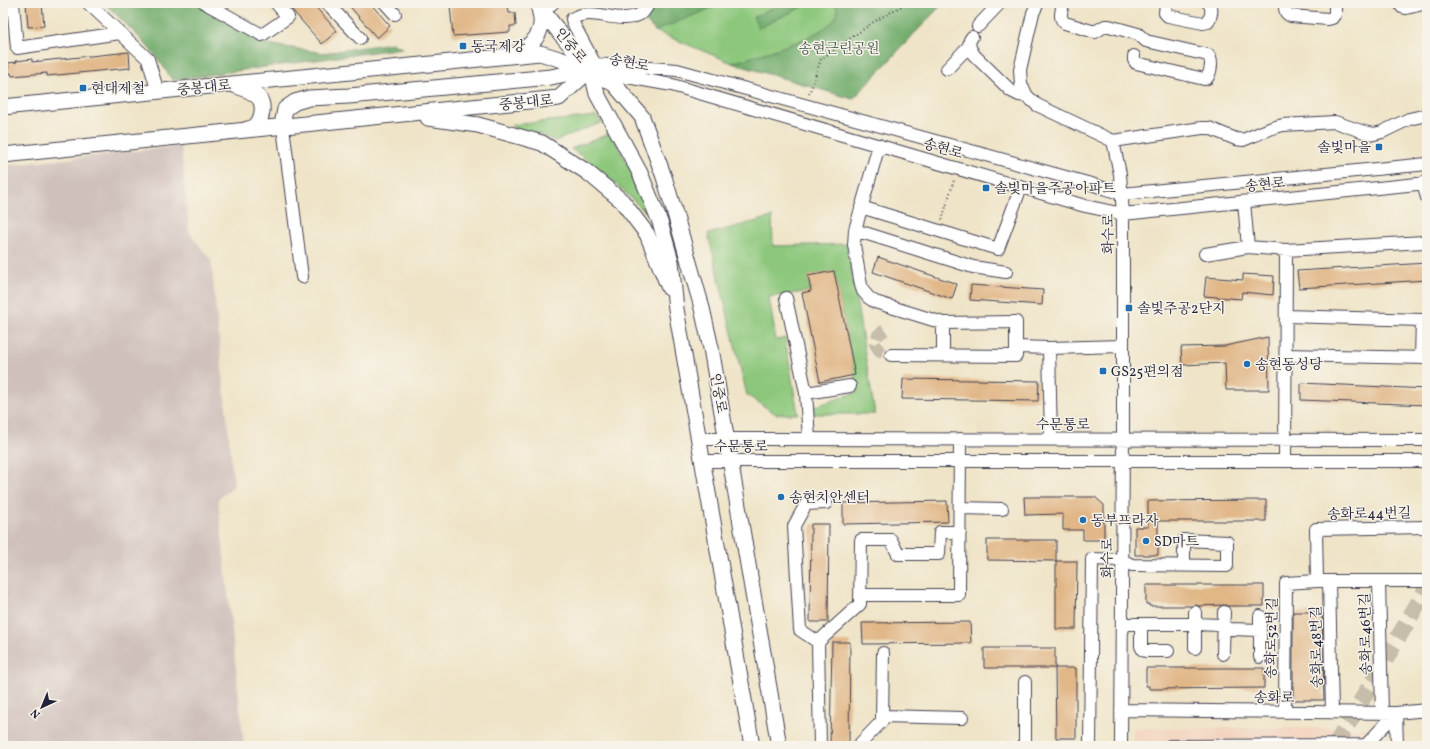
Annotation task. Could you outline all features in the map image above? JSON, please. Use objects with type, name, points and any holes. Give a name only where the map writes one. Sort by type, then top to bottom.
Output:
[{"type":"main road","name":"인중로","points":[[543,5],[559,32],[593,66],[615,85],[642,116],[664,177],[701,304],[711,348],[779,746]]},
{"type":"main road","points":[[512,56],[527,48],[536,38],[542,24],[543,5]]},
{"type":"main road","name":"중봉대로","points":[[3,107],[540,53],[593,66]]},
{"type":"main road","name":"인중로","points":[[593,66],[598,94],[640,173],[660,222],[671,261],[676,309],[752,746]]},
{"type":"main road","name":"중봉대로","points":[[3,155],[560,98],[593,66]]},
{"type":"main road","points":[[283,127],[286,109],[295,102],[309,98],[348,96],[551,77],[593,66]]},
{"type":"main road","points":[[282,79],[348,96]]},
{"type":"main road","points":[[233,84],[248,90],[259,98],[262,107],[261,119],[254,127],[242,131]]},
{"type":"main road","points":[[405,114],[478,125],[542,143],[587,172],[622,201],[647,234],[676,309]]},
{"type":"street","points":[[13,3],[17,48],[120,33]]},
{"type":"street","points":[[88,3],[148,59],[158,92]]},
{"type":"street","points":[[205,3],[262,35],[288,17],[276,3]]},
{"type":"street","points":[[327,3],[360,38]]},
{"type":"street","points":[[385,3],[395,14]]},
{"type":"street","points":[[593,66],[572,19],[585,14],[620,18],[632,17],[643,12],[649,3]]},
{"type":"street","points":[[978,26],[1000,3]]},
{"type":"street","points":[[1063,3],[1061,16],[1065,23],[1095,32],[1105,26],[1109,26],[1138,34],[1146,41],[1208,55],[1211,57],[1209,75],[1204,79],[1136,62],[1134,60],[1134,56]]},
{"type":"street","points":[[1166,3],[1164,13],[1168,16],[1203,23],[1208,22],[1212,9],[1208,3]]},
{"type":"street","points":[[1285,3],[1285,10],[1287,14],[1291,16],[1328,19],[1332,18],[1335,14],[1335,3]]},
{"type":"street","points":[[1400,3],[1406,8],[1427,3]]},
{"type":"street","points":[[1036,4],[1020,70],[1021,84],[1027,96],[1038,105],[1113,141],[1202,128],[1209,128],[1236,139],[1243,140],[1283,125],[1335,122],[1374,134],[1382,132],[1409,119],[1427,115]]},
{"type":"street","points":[[947,68],[970,42],[974,55],[1011,91],[1019,95],[1027,96]]},
{"type":"street","name":"송현로","points":[[593,66],[610,74],[672,85],[1085,206],[1123,214],[1425,183]]},
{"type":"street","name":"송현로","points":[[593,66],[677,70],[1091,184],[1122,194],[1427,164]]},
{"type":"street","points":[[283,127],[302,276]]},
{"type":"street","name":"화수로","points":[[1113,141],[1120,174],[1123,214],[1123,461],[1120,746]]},
{"type":"street","points":[[879,145],[855,230],[854,245],[863,291],[875,302],[943,323],[1016,322],[1016,356],[891,355]]},
{"type":"street","points":[[1425,183],[1427,198]]},
{"type":"street","points":[[861,207],[998,249],[1021,187]]},
{"type":"street","points":[[1244,202],[1248,247]]},
{"type":"street","points":[[855,230],[973,267],[1006,272]]},
{"type":"street","points":[[1204,254],[1248,247],[1286,250],[1424,242]]},
{"type":"street","points":[[1285,461],[1286,250]]},
{"type":"street","points":[[786,298],[806,394],[809,439]]},
{"type":"street","points":[[1286,316],[1422,320],[1424,358],[1286,355]]},
{"type":"street","points":[[943,323],[943,355]]},
{"type":"street","points":[[1017,347],[1048,348],[1123,346]]},
{"type":"street","points":[[1048,348],[1051,439]]},
{"type":"street","points":[[806,394],[850,386]]},
{"type":"street","name":"수문통로","points":[[699,439],[1427,440]]},
{"type":"street","points":[[860,595],[959,595],[960,439]]},
{"type":"street","name":"수문통로","points":[[703,461],[1427,461]]},
{"type":"street","points":[[818,642],[800,630],[794,526],[806,504],[826,503]]},
{"type":"street","points":[[960,508],[1002,509]]},
{"type":"street","name":"송화로44번길","points":[[1323,581],[1316,529],[1427,527]]},
{"type":"street","points":[[820,746],[818,642],[860,604],[861,540],[891,540],[898,554],[940,554],[940,532],[960,532]]},
{"type":"street","points":[[1090,746],[1092,559],[1122,560],[1132,565],[1184,566]]},
{"type":"street","name":"송화로46번길","points":[[1323,581],[1379,581],[1382,713]]},
{"type":"street","name":"송화로52번길","points":[[1285,712],[1286,583],[1323,581]]},
{"type":"street","name":"송화로48번길","points":[[1323,581],[1332,712]]},
{"type":"street","points":[[1379,581],[1427,581]]},
{"type":"street","points":[[1223,654],[1224,612]]},
{"type":"street","points":[[1260,616],[1260,657]]},
{"type":"street","points":[[1122,624],[1141,624],[1195,618],[1230,629],[1260,630]]},
{"type":"street","points":[[1195,618],[1195,648]]},
{"type":"street","points":[[1141,624],[1142,650],[1168,651]]},
{"type":"street","points":[[858,746],[882,721],[883,653]]},
{"type":"street","points":[[1025,682],[1025,746]]},
{"type":"street","name":"송화로","points":[[1121,710],[1382,713],[1427,710]]},
{"type":"street","points":[[1170,746],[1366,745],[1396,713]]},
{"type":"street","points":[[1396,713],[1397,746]]},
{"type":"street","points":[[882,716],[962,718]]},
{"type":"path","points":[[809,94],[821,59],[875,21],[907,3]]},
{"type":"path","points":[[939,231],[954,180]]},
{"type":"shaded area","points":[[181,146],[189,232],[211,260],[234,486],[218,499],[244,746],[3,746],[3,166]]},
{"type":"shaded area","points":[[1133,728],[1368,728],[1387,744],[1387,746],[1133,746]]},
{"type":"green space","points":[[104,3],[195,3],[266,44],[324,53],[392,43],[402,48],[172,80],[149,48]]},
{"type":"green space","name":"송현근린공원","points":[[655,3],[943,3],[853,99],[732,63],[655,31],[645,20]]},
{"type":"green space","points":[[655,3],[724,3],[655,31],[645,20]]},
{"type":"green space","points":[[786,3],[810,3],[759,28],[753,17]]},
{"type":"green space","points":[[834,3],[943,3],[853,99],[732,63],[772,51],[819,32],[830,24],[836,17],[837,10]]},
{"type":"green space","points":[[596,116],[603,122],[555,141],[541,135],[513,128],[512,125]]},
{"type":"green space","points":[[611,133],[634,176],[647,211],[644,211],[600,170],[571,149]]},
{"type":"green space","points":[[772,217],[773,246],[847,244],[875,414],[814,414],[813,407],[858,392],[834,271],[808,276],[811,291],[769,297],[776,340],[785,338],[798,414],[776,414],[747,395],[708,234]]},
{"type":"building","points":[[26,3],[42,3],[44,26],[28,27]]},
{"type":"building","points":[[286,3],[312,3],[337,31],[322,44]]},
{"type":"building","points":[[347,3],[370,3],[390,26],[377,38]]},
{"type":"building","points":[[508,3],[509,13],[515,13],[516,26],[510,26],[510,32],[453,36],[450,6]]},
{"type":"building","points":[[129,52],[130,68],[47,76],[47,73],[12,76],[11,73],[9,73],[8,63],[17,62],[16,61],[32,59],[32,62]]},
{"type":"building","points":[[878,257],[957,284],[952,299],[873,272]]},
{"type":"building","points":[[1427,263],[1427,280],[1299,288],[1297,271]]},
{"type":"building","points":[[834,271],[855,375],[820,382],[802,293],[811,291],[808,276]]},
{"type":"building","points":[[1243,274],[1274,276],[1273,295],[1242,292],[1241,299],[1204,296],[1206,277],[1243,280]]},
{"type":"building","points":[[971,285],[1043,290],[1042,305],[970,300]]},
{"type":"building","name":"송현동성당","points":[[1268,337],[1269,390],[1226,390],[1225,363],[1182,365],[1181,347],[1225,346]]},
{"type":"building","points":[[903,379],[1039,381],[1038,401],[902,399]]},
{"type":"building","points":[[1301,383],[1427,389],[1427,405],[1301,400]]},
{"type":"building","name":"동부프라자","points":[[1024,497],[1095,497],[1104,505],[1104,540],[1083,540],[1083,530],[1063,530],[1063,514],[1025,515]]},
{"type":"building","points":[[1266,500],[1266,521],[1158,521],[1158,555],[1135,555],[1135,527],[1148,527],[1148,501]]},
{"type":"building","points":[[947,501],[948,522],[843,524],[843,503]]},
{"type":"building","points":[[811,524],[829,524],[828,622],[810,622]]},
{"type":"building","points":[[987,540],[1056,540],[1056,561],[987,560]]},
{"type":"building","points":[[1056,561],[1077,561],[1076,629],[1056,629]]},
{"type":"building","points":[[1146,585],[1264,585],[1264,606],[1149,606],[1149,604],[1146,604]]},
{"type":"building","points":[[1293,612],[1322,612],[1324,700],[1293,700]]},
{"type":"building","points":[[970,622],[971,643],[863,644],[862,623]]},
{"type":"building","points":[[832,642],[850,642],[849,745],[830,744]]},
{"type":"building","points":[[984,648],[1055,648],[1055,668],[984,668]]},
{"type":"building","points":[[1055,668],[1076,668],[1076,738],[1056,738]]},
{"type":"building","points":[[1146,668],[1264,668],[1264,688],[1149,689],[1149,686],[1146,686]]},
{"type":"tunnel","points":[[885,330],[878,335],[875,344],[880,352],[891,355]]},
{"type":"tunnel","points":[[1335,746],[1427,588]]},
{"type":"place","name":"동국제강","points":[[463,46]]},
{"type":"place","name":"현대제철","points":[[83,88]]},
{"type":"place","name":"솔빛마을","points":[[1379,147]]},
{"type":"place","name":"솔빛마을주공아파트","points":[[986,188]]},
{"type":"place","name":"솔빛주공2단지","points":[[1129,308]]},
{"type":"place","name":"송현동성당","points":[[1247,364]]},
{"type":"place","name":"GS25편의점","points":[[1103,371]]},
{"type":"place","name":"송현치안센터","points":[[781,497]]},
{"type":"place","name":"동부프라자","points":[[1083,520]]},
{"type":"place","name":"SD마트","points":[[1146,541]]}]
